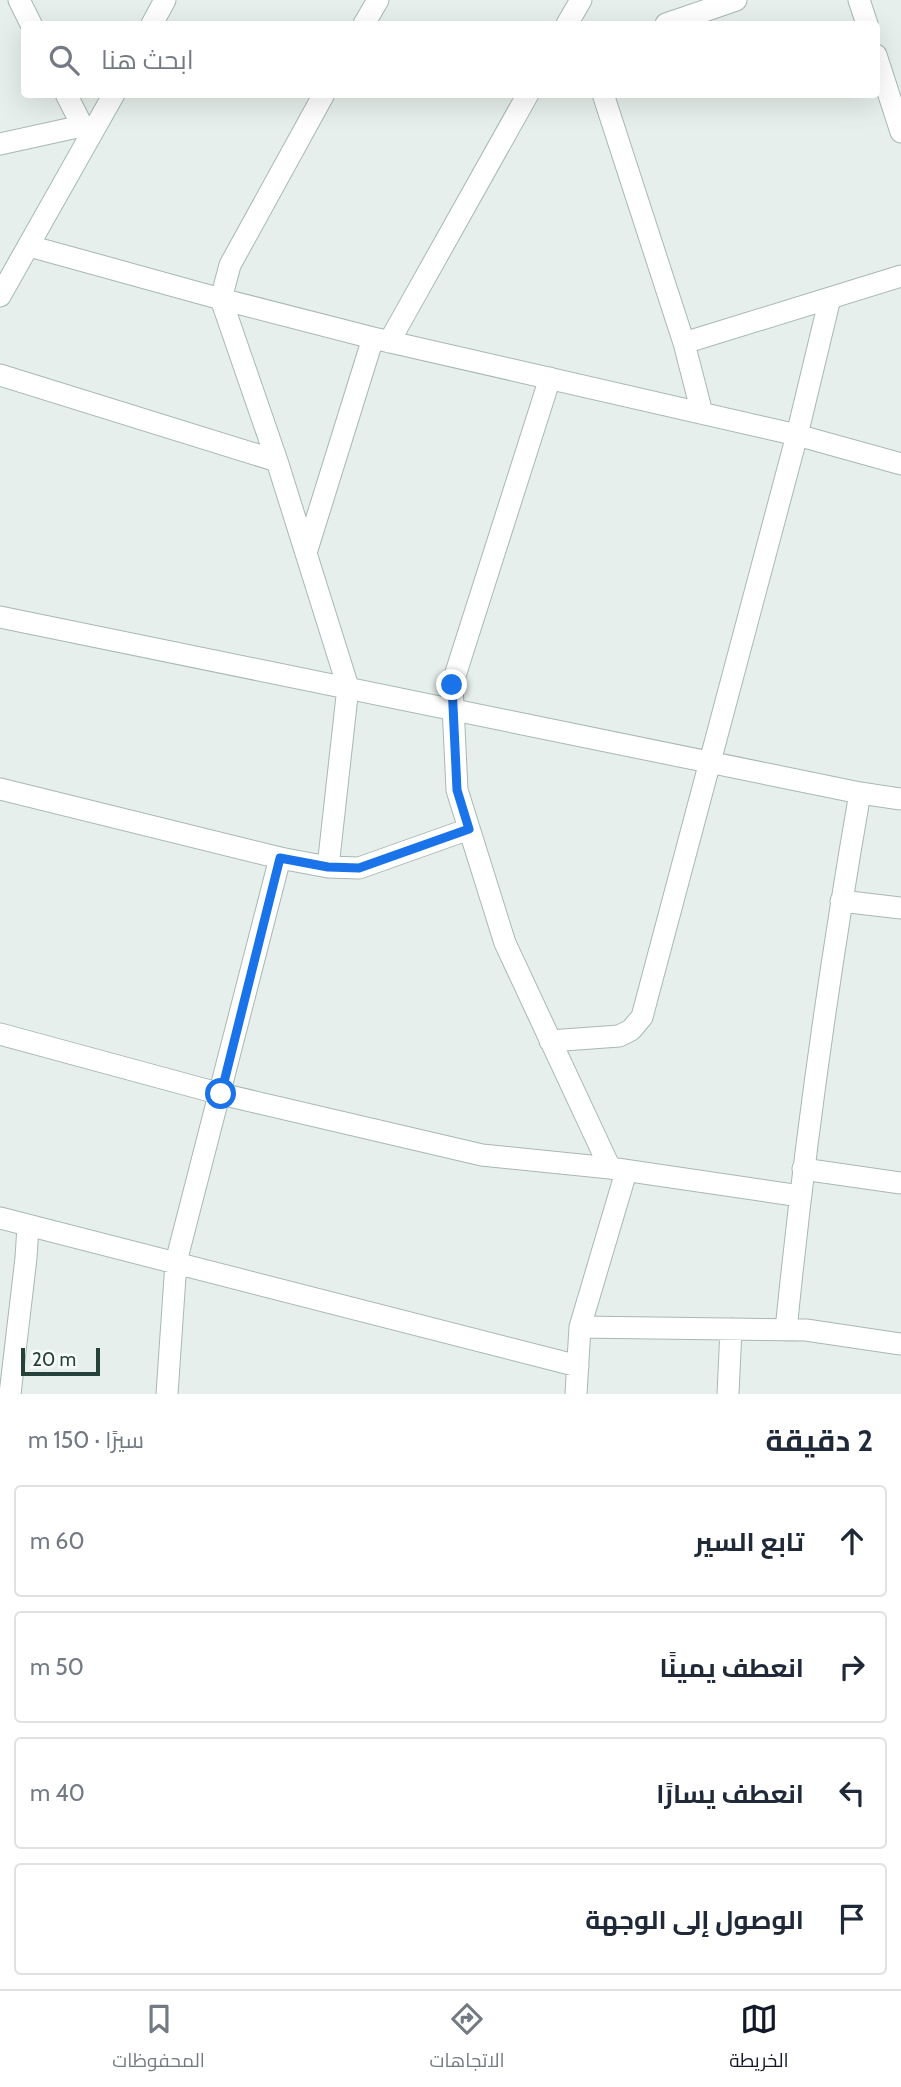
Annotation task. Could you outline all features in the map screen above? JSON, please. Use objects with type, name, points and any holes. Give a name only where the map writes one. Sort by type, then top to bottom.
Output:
[{"type":"street","points":[[19,0],[30,21]]},
{"type":"street","points":[[154,21],[165,0]]},
{"type":"street","points":[[366,21],[378,0]]},
{"type":"street","points":[[570,21],[581,0]]},
{"type":"street","points":[[675,21],[736,0]]},
{"type":"street","points":[[859,0],[866,21]]},
{"type":"street","points":[[880,65],[901,132]]},
{"type":"street","points":[[68,98],[86,133]]},
{"type":"street","points":[[0,296],[29,246],[86,133],[111,98]]},
{"type":"street","points":[[322,98],[230,265],[221,299],[277,461],[348,687],[328,867]]},
{"type":"street","points":[[306,553],[381,340],[526,98]]},
{"type":"street","points":[[604,98],[684,343],[702,413]]},
{"type":"street","points":[[0,144],[86,133]]},
{"type":"street","points":[[29,246],[381,340],[797,435],[901,464]]},
{"type":"street","points":[[684,343],[901,276]]},
{"type":"street","points":[[550,1041],[619,1036],[631,1030],[642,1017],[797,435],[830,298]]},
{"type":"street","points":[[0,375],[277,461]]},
{"type":"street","points":[[550,378],[452,685],[452,708],[457,790],[505,943],[550,1041],[618,1170],[580,1327],[576,1394]]},
{"type":"street","points":[[0,617],[860,793],[901,799]]},
{"type":"street","points":[[0,789],[280,858],[328,867],[359,868],[469,829]]},
{"type":"street","points":[[786,1330],[803,1169],[841,901],[860,793]]},
{"type":"street","points":[[167,1394],[176,1262],[280,858]]},
{"type":"street","points":[[841,901],[901,908]]},
{"type":"street","points":[[0,1034],[221,1094],[482,1155],[720,1183],[800,1196]]},
{"type":"street","points":[[803,1169],[901,1183]]},
{"type":"street","points":[[0,1218],[578,1366]]},
{"type":"street","points":[[10,1394],[28,1226]]},
{"type":"street","points":[[580,1327],[806,1330],[901,1344]]},
{"type":"street","points":[[728,1394],[731,1329]]},
{"type":"route","points":[[221,1094],[280,858],[328,867],[359,868],[469,829],[457,790],[452,685]]}]
